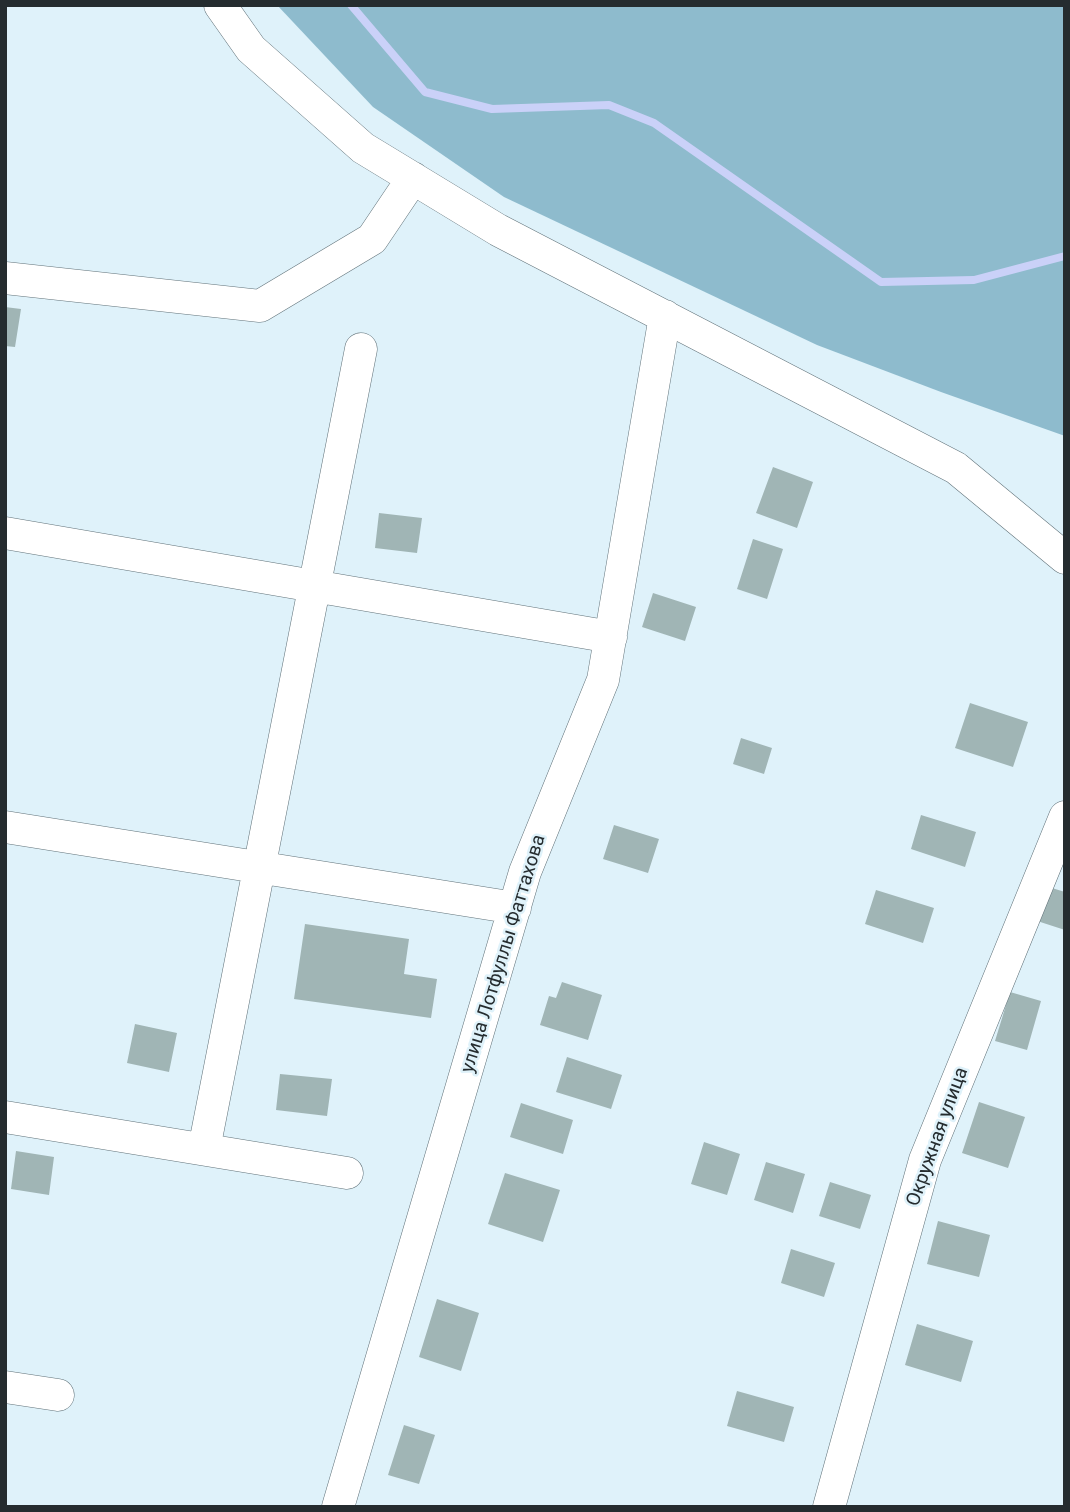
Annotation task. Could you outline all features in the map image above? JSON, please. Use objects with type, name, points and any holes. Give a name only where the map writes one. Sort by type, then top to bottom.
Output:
[{"type":"street","points":[[220,5],[251,49],[363,148],[498,230],[956,467],[1065,558]]},
{"type":"street","points":[[5,278],[260,306],[372,239],[413,178]]},
{"type":"street","name":"улица Лотфуллы Фаттахова","points":[[338,1507],[525,872],[604,680],[665,316]]},
{"type":"street","points":[[204,1149],[361,349]]},
{"type":"street","points":[[5,533],[611,637]]},
{"type":"street","name":"Окружная улица","points":[[829,1507],[925,1160],[1065,817]]},
{"type":"street","points":[[5,827],[515,908]]},
{"type":"street","points":[[5,1117],[347,1172]]},
{"type":"street","points":[[5,1387],[58,1395]]},
{"type":"shaded area","points":[[277,5],[1065,5],[1065,436],[817,345],[504,197],[373,107]]},
{"type":"building","points":[[5,307],[21,309],[15,347],[5,346]]},
{"type":"building","points":[[773,467],[813,482],[797,528],[756,513]]},
{"type":"building","points":[[379,513],[422,518],[417,553],[375,548]]},
{"type":"building","points":[[753,539],[783,549],[767,599],[737,589]]},
{"type":"building","points":[[653,593],[696,607],[685,641],[642,627]]},
{"type":"building","points":[[970,703],[1028,722],[1013,767],[955,748]]},
{"type":"building","points":[[741,738],[772,748],[764,774],[733,764]]},
{"type":"building","points":[[921,815],[976,832],[965,867],[911,849]]},
{"type":"building","points":[[614,825],[659,839],[648,873],[603,859]]},
{"type":"building","points":[[1042,885],[1065,892],[1065,930],[1031,919]]},
{"type":"building","points":[[876,890],[934,908],[923,943],[865,924]]},
{"type":"building","points":[[305,924],[409,939],[404,974],[437,979],[431,1018],[294,999]]},
{"type":"building","points":[[562,982],[602,995],[588,1040],[540,1025],[549,996],[556,998]]},
{"type":"building","points":[[1010,992],[1041,1001],[1027,1050],[995,1041]]},
{"type":"building","points":[[135,1024],[177,1033],[169,1072],[127,1063]]},
{"type":"building","points":[[567,1057],[622,1075],[611,1109],[556,1092]]},
{"type":"building","points":[[280,1074],[332,1079],[327,1116],[276,1110]]},
{"type":"building","points":[[979,1102],[1025,1117],[1008,1168],[962,1153]]},
{"type":"building","points":[[521,1103],[573,1120],[563,1154],[510,1137]]},
{"type":"building","points":[[704,1142],[740,1154],[727,1195],[691,1184]]},
{"type":"building","points":[[16,1151],[54,1157],[49,1195],[11,1189]]},
{"type":"building","points":[[766,1162],[805,1174],[793,1213],[754,1200]]},
{"type":"building","points":[[505,1173],[560,1190],[543,1242],[488,1224]]},
{"type":"building","points":[[830,1182],[871,1195],[860,1229],[819,1216]]},
{"type":"building","points":[[938,1221],[990,1235],[979,1277],[927,1264]]},
{"type":"building","points":[[791,1249],[835,1263],[824,1297],[781,1283]]},
{"type":"building","points":[[437,1299],[479,1313],[461,1371],[419,1357]]},
{"type":"building","points":[[917,1324],[973,1341],[961,1382],[905,1365]]},
{"type":"building","points":[[737,1391],[794,1407],[784,1442],[727,1426]]},
{"type":"building","points":[[404,1425],[435,1435],[419,1484],[388,1475]]},
{"type":"waterway","points":[[351,5],[425,92],[492,109],[609,105],[654,123],[881,282],[974,280],[1065,256]]}]
